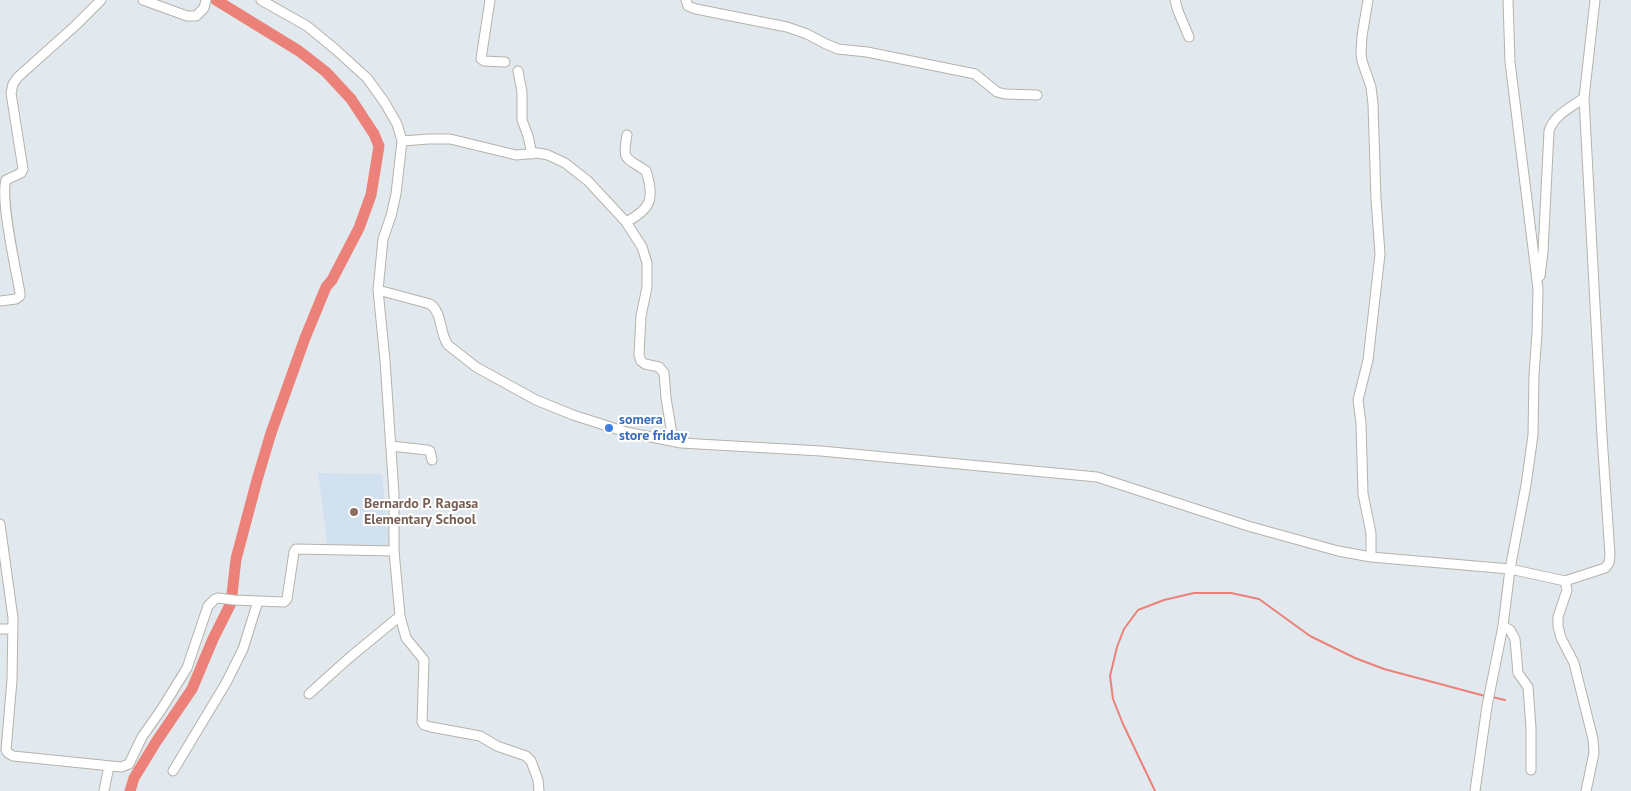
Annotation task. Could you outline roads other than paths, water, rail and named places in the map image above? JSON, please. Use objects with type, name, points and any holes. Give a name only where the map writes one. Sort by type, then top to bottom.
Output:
[{"type":"street","points":[[0,300],[20,296],[9,246],[3,190],[6,180],[21,173],[23,169],[11,93],[13,84],[18,77],[101,0]]},
{"type":"street","points":[[142,0],[188,16],[196,16],[200,13],[204,8],[206,0]]},
{"type":"street","points":[[261,0],[307,26],[335,48],[367,78],[397,124],[402,141],[396,194],[381,248],[378,290],[391,446],[394,494],[394,551],[400,616],[406,638],[424,660],[422,722],[424,725],[480,736],[502,748],[526,756],[531,761],[538,780],[539,791]]},
{"type":"street","points":[[490,0],[481,59],[484,61],[505,62]]},
{"type":"street","points":[[686,0],[688,6],[696,9],[787,26],[838,49],[866,52],[974,74],[997,92],[1037,95]]},
{"type":"street","points":[[1175,0],[1189,37]]},
{"type":"street","points":[[1368,0],[1361,54],[1373,104],[1380,254],[1368,360],[1358,400],[1361,423],[1363,494],[1370,533],[1371,557]]},
{"type":"street","points":[[1508,0],[1510,62],[1538,289]]},
{"type":"street","points":[[378,290],[430,304],[435,308],[444,340],[451,348],[476,367],[536,400],[573,415],[626,432],[703,444],[821,451],[1097,477],[1248,526],[1338,551],[1371,557],[1510,569],[1565,581],[1605,568],[1609,563],[1610,555],[1584,98],[1595,0]]},
{"type":"street","points":[[518,72],[522,92],[522,120],[532,154]]},
{"type":"street","points":[[1475,791],[1487,706],[1526,485],[1533,434],[1538,289],[1543,252],[1549,131],[1557,117],[1584,98]]},
{"type":"street","points":[[626,222],[639,216],[649,204],[650,198],[650,184],[646,171],[628,160],[624,153],[627,135]]},
{"type":"street","points":[[402,141],[450,139],[516,155],[548,155],[573,169],[588,181],[626,222],[642,247],[648,263],[647,287],[641,316],[639,354],[641,361],[645,364],[659,367],[664,373],[673,440]]},
{"type":"street","points":[[391,446],[430,451],[432,460]]},
{"type":"street","points":[[0,524],[13,629],[12,680],[6,750],[8,753],[20,757],[109,766],[125,767],[129,764],[142,737],[161,710],[186,668],[208,606],[215,599],[282,602],[286,600],[296,549],[394,551]]},
{"type":"street","points":[[1565,581],[1566,595],[1558,617],[1558,626],[1561,638],[1574,663],[1593,739],[1594,753],[1586,791]]},
{"type":"street","points":[[173,771],[226,683],[243,649],[258,601]]},
{"type":"street","points":[[309,694],[400,616]]},
{"type":"street","points":[[1502,626],[1510,630],[1516,639],[1518,673],[1528,687],[1531,728],[1531,770]]},
{"type":"street","points":[[0,629],[13,629]]},
{"type":"street","points":[[104,791],[109,766]]},
{"type":"waterway","points":[[130,791],[134,778],[192,689],[213,639],[231,603],[236,559],[271,433],[305,338],[326,287],[332,280],[359,228],[371,195],[379,146],[374,134],[351,99],[326,72],[299,51],[216,0]]},
{"type":"waterway","points":[[1155,791],[1113,699],[1110,676],[1117,647],[1124,629],[1138,610],[1164,600],[1194,593],[1231,593],[1259,599],[1310,636],[1355,658],[1384,669],[1485,696]]},
{"type":"waterway","points":[[1492,697],[1505,700]]},
{"type":"place","name":"somera store friday","points":[[609,428]]},
{"type":"place","name":"Bernardo P. Ragasa Elementary School","points":[[354,512]]}]
